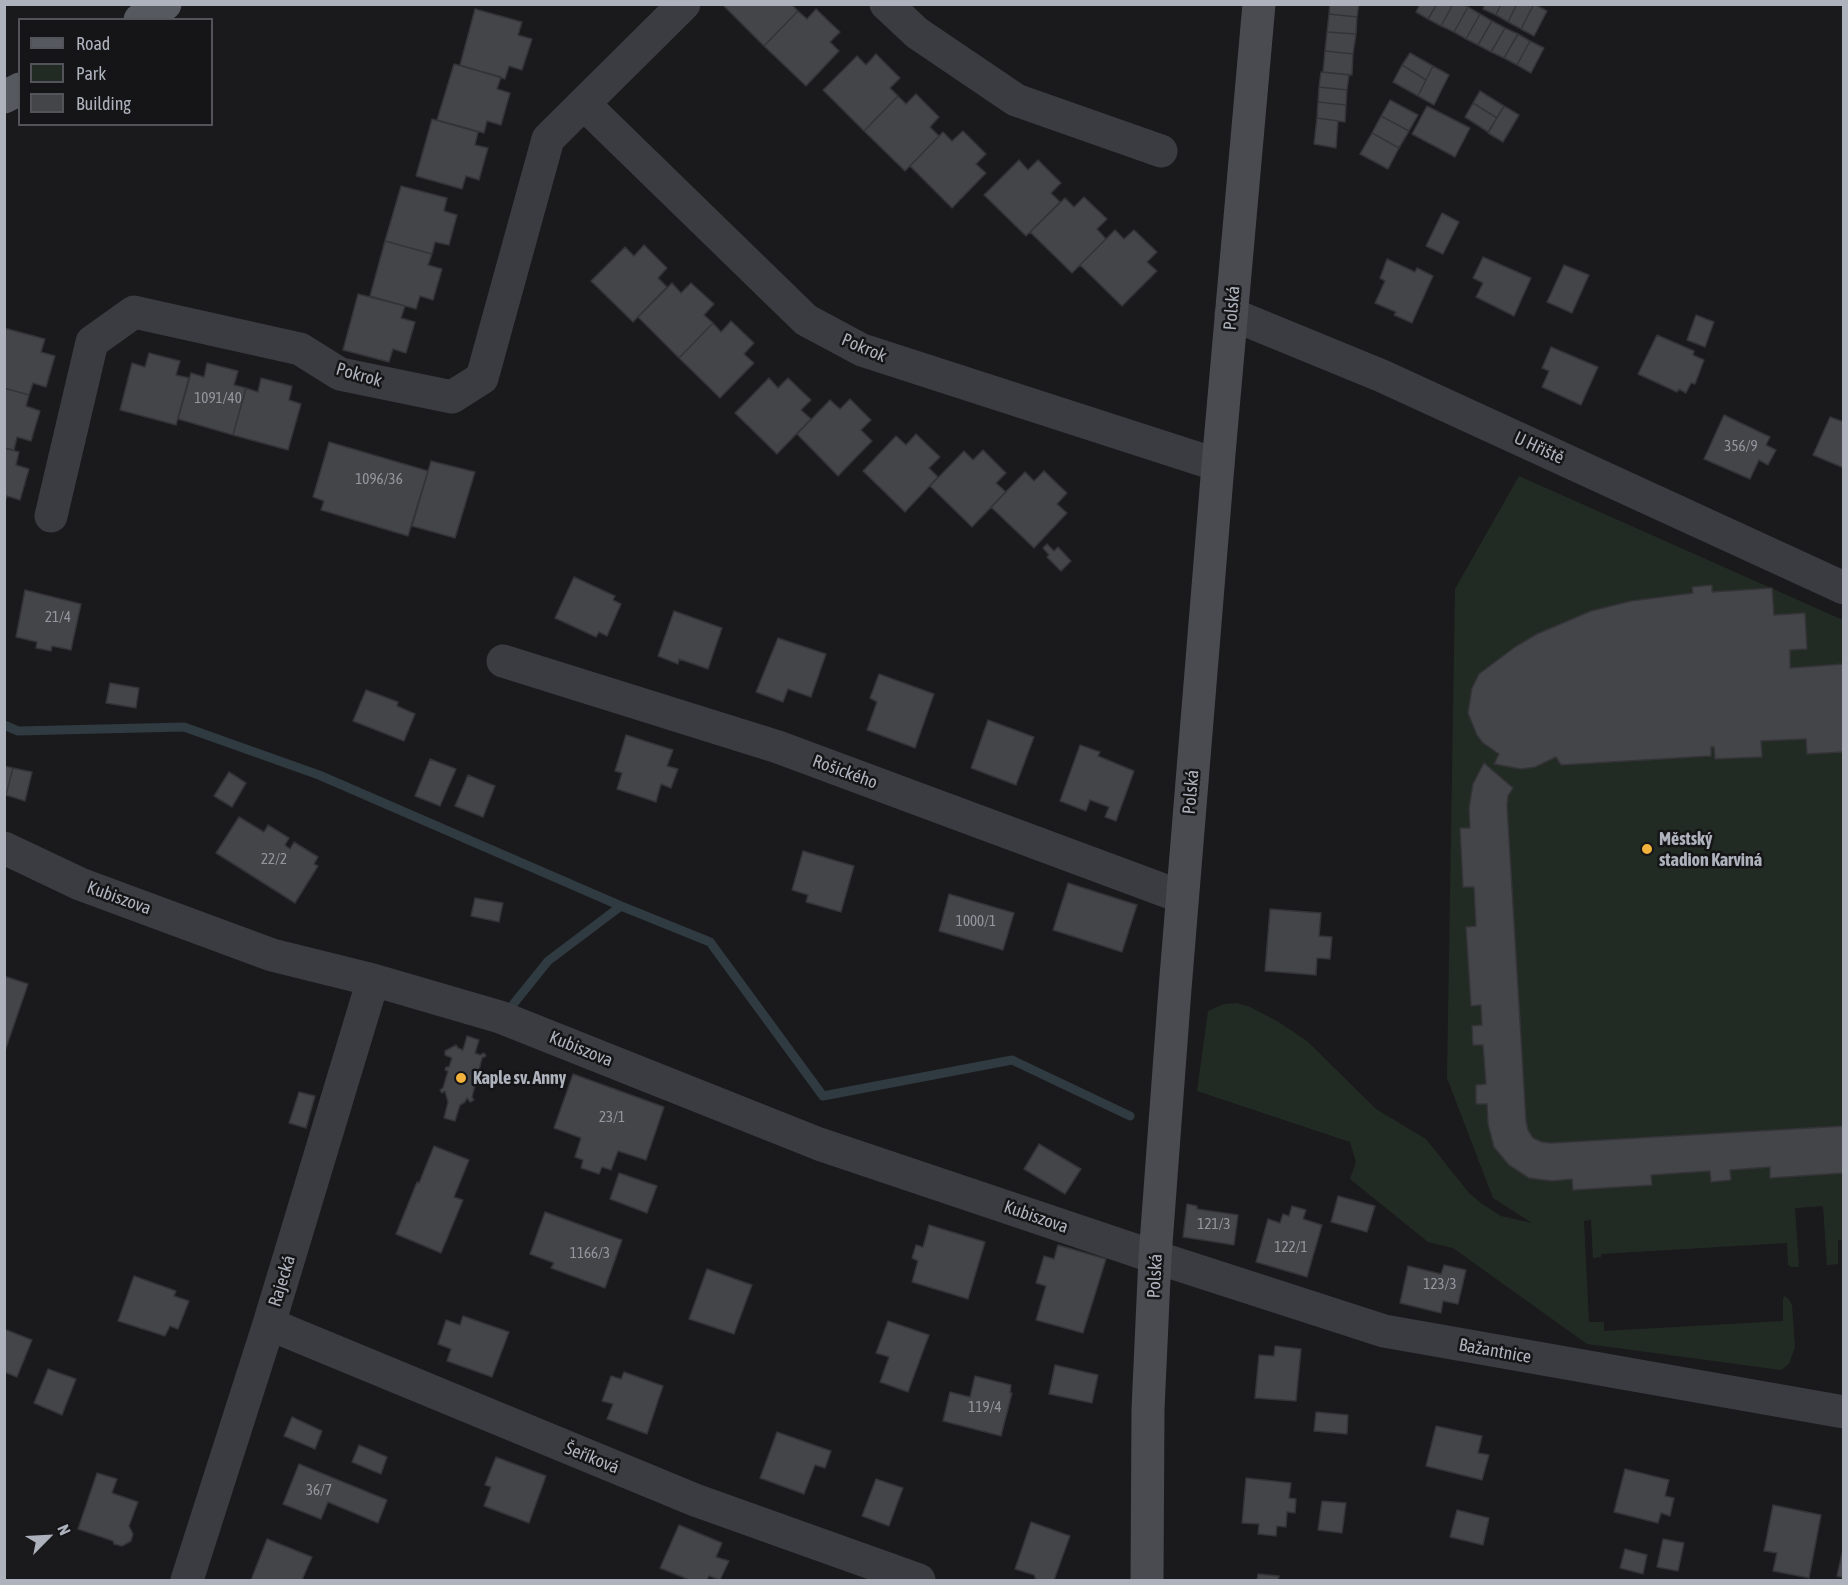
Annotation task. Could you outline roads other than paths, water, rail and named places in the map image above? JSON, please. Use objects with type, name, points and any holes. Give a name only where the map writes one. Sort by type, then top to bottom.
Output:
[{"type":"main road","points":[[143,18],[165,4]]},
{"type":"main road","points":[[4,97],[18,90]]},
{"type":"street","name":"Pokrok","points":[[51,516],[92,342],[134,312],[300,349],[340,374],[452,397],[482,378],[548,139],[585,105],[684,4]]},
{"type":"street","points":[[886,4],[916,33],[1016,100],[1161,151]]},
{"type":"street","name":"Polská","points":[[1147,1581],[1148,1420],[1155,1257],[1182,897],[1259,4]]},
{"type":"street","name":"Pokrok","points":[[585,105],[806,320],[862,350],[1218,465]]},
{"type":"street","name":"U Hřiště","points":[[1231,314],[1393,381],[1844,588]]},
{"type":"street","name":"Rošického","points":[[503,661],[778,747],[1182,897]]},
{"type":"street","name":"Kubiszova","points":[[4,848],[80,884],[272,955],[374,980],[500,1017],[819,1144],[1155,1257]]},
{"type":"street","name":"Rajecká","points":[[187,1581],[269,1324],[374,980]]},
{"type":"street","name":"Bažantnice","points":[[1155,1257],[1384,1331],[1844,1412]]},
{"type":"street","name":"Šeříková","points":[[269,1324],[694,1500],[919,1581]]},
{"type":"waterway","points":[[4,725],[18,731],[184,727],[319,775],[621,906],[710,942],[823,1096],[1012,1060],[1130,1116]]},
{"type":"waterway","points":[[507,1012],[548,961],[621,906]]},
{"type":"place","name":"Městský stadion Karviná","points":[[1647,849]]},
{"type":"place","name":"Kaple sv. Anny","points":[[461,1078]]}]
